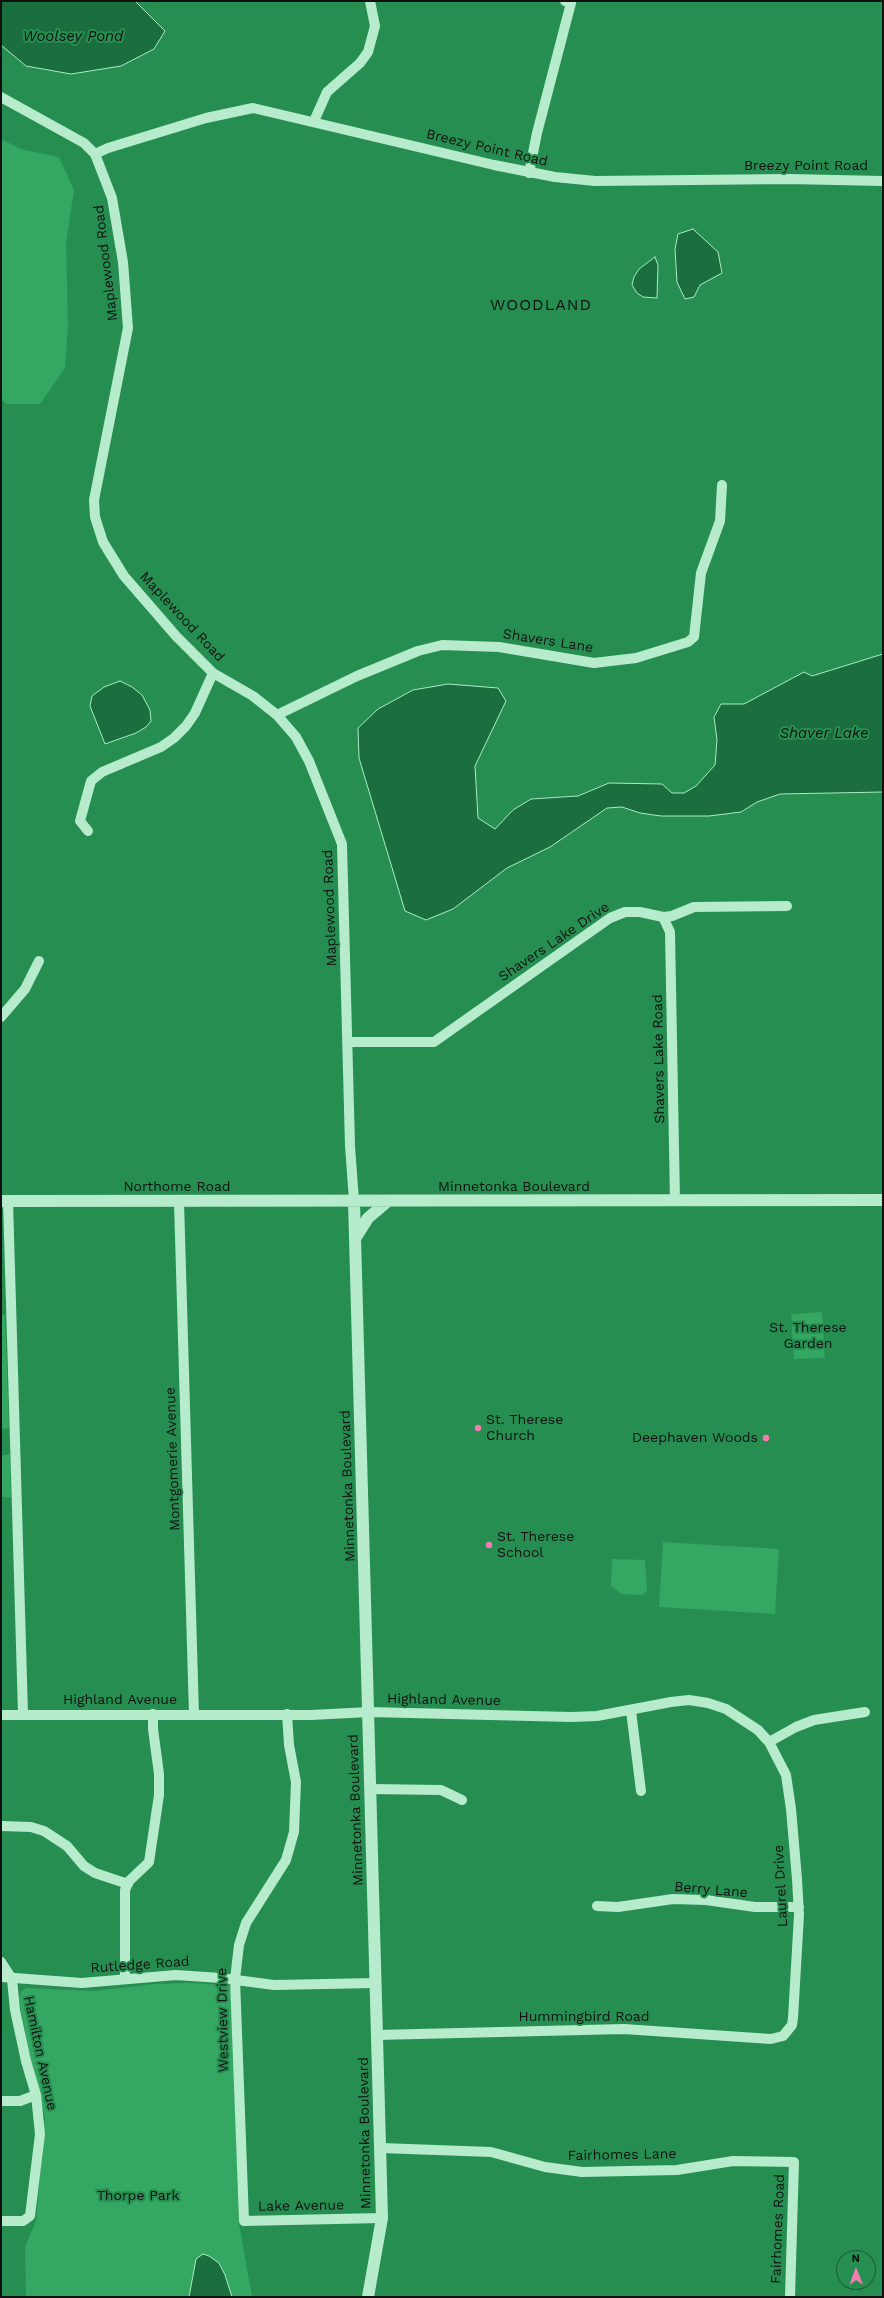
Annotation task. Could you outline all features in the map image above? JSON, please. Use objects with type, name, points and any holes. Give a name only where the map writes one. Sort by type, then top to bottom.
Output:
[{"type":"street","points":[[314,121],[327,92],[360,63],[368,52],[375,26],[370,1]]},
{"type":"street","points":[[530,173],[536,133],[572,3],[565,1]]},
{"type":"street","name":"Maplewood Road","points":[[1,97],[84,143],[95,154],[112,198],[123,262],[128,328],[94,500],[95,517],[103,542],[124,576],[176,636],[214,673],[253,696],[276,715],[296,737],[309,761],[342,844],[350,1146],[354,1201]]},
{"type":"street","name":"Breezy Point Road","points":[[95,154],[108,148],[206,118],[246,109],[266,110],[530,173],[596,181],[790,179],[883,181]]},
{"type":"street","name":"Shavers Lane","points":[[276,715],[364,673],[418,651],[442,645],[499,647],[594,663],[636,658],[688,642],[694,636],[698,615],[701,573],[720,521],[722,485]]},
{"type":"street","points":[[88,831],[80,820],[91,781],[102,772],[161,748],[174,738],[186,726],[195,713],[214,673]]},
{"type":"street","name":"Shavers Lake Drive","points":[[348,1042],[434,1042],[617,914],[632,911],[663,917],[672,916],[694,907],[787,906]]},
{"type":"street","name":"Shavers Lake Road","points":[[663,917],[670,932],[675,1201]]},
{"type":"street","points":[[1,1017],[26,989],[39,961]]},
{"type":"street","name":"Minnetonka Boulevard","points":[[368,2297],[382,2218],[354,1201],[883,1200]]},
{"type":"street","points":[[5,1201],[23,1714]]},
{"type":"street","name":"Northome Road","points":[[5,1201],[354,1201]]},
{"type":"street","points":[[356,1237],[368,1218],[388,1201]]},
{"type":"street","name":"Montgomerie Avenue","points":[[179,1202],[194,1715]]},
{"type":"street","name":"Highland Avenue","points":[[1,1715],[353,1714],[369,1712],[570,1717],[596,1716],[689,1700],[708,1703],[726,1709],[742,1718],[769,1742]]},
{"type":"street","points":[[631,1711],[641,1791]]},
{"type":"street","points":[[769,1742],[786,1732],[814,1720],[866,1712]]},
{"type":"street","points":[[125,1978],[124,1900],[128,1884],[144,1869],[151,1854],[159,1795],[159,1774],[153,1729],[153,1714]]},
{"type":"street","name":"Westview Drive","points":[[244,2222],[235,1979],[239,1945],[246,1923],[286,1860],[294,1832],[296,1782],[289,1746],[288,1714]]},
{"type":"street","name":"Laurel Drive","points":[[769,1742],[786,1775],[799,1907],[793,2018],[788,2031]]},
{"type":"street","points":[[371,1789],[441,1790],[462,1800]]},
{"type":"street","points":[[1,1826],[31,1827],[44,1831],[67,1846],[84,1866],[95,1873],[128,1884]]},
{"type":"street","name":"Berry Lane","points":[[597,1906],[618,1907],[673,1899],[706,1900],[755,1908],[799,1907]]},
{"type":"street","name":"Hamilton Avenue","points":[[1,1962],[12,1979],[15,2010],[27,2066],[36,2095],[40,2134],[30,2216],[23,2221],[1,2221]]},
{"type":"street","name":"Rutledge Road","points":[[1,1977],[82,1983],[125,1978],[176,1975],[235,1979],[296,1986],[376,1983]]},
{"type":"street","name":"Hummingbird Road","points":[[377,2035],[624,2029],[771,2039],[783,2036],[788,2031]]},
{"type":"street","points":[[1,2101],[20,2101],[36,2095]]},
{"type":"street","name":"Fairhomes Lane","points":[[381,2148],[491,2152],[545,2167],[582,2172],[677,2170],[733,2161],[794,2162]]},
{"type":"street","name":"Fairhomes Road","points":[[790,2297],[794,2162]]},
{"type":"street","name":"Lake Avenue","points":[[244,2222],[382,2218]]},
{"type":"green space","points":[[1,139],[21,149],[59,157],[74,190],[66,243],[68,326],[65,368],[40,404],[6,404],[1,397]]},
{"type":"green space","name":"St. Therese Garden","points":[[822,1312],[825,1358],[794,1359],[791,1314]]},
{"type":"green space","points":[[1,1315],[5,1315],[9,1428],[1,1429]]},
{"type":"green space","points":[[10,1454],[11,1497],[1,1497],[1,1456]]},
{"type":"green space","points":[[663,1542],[779,1549],[775,1614],[659,1607]]},
{"type":"green space","points":[[612,1559],[645,1560],[647,1591],[643,1595],[622,1594],[611,1586]]},
{"type":"green space","name":"Thorpe Park","points":[[186,1983],[229,1985],[231,1990],[239,2223],[252,2297],[26,2297],[25,2247],[36,2221],[45,2118],[29,2054],[19,1999],[21,1992],[26,1988],[93,1991],[155,1984]]},
{"type":"water","name":"Woolsey Pond","points":[[1,1],[135,1],[165,31],[154,49],[121,66],[71,74],[26,66],[1,45]]},
{"type":"water","points":[[693,229],[718,252],[722,273],[700,285],[694,297],[685,299],[677,282],[675,249],[678,234]]},
{"type":"water","points":[[655,257],[658,265],[657,298],[643,297],[637,293],[632,285],[634,277],[639,269]]},
{"type":"water","name":"Shaver Lake","points":[[883,654],[883,792],[780,794],[757,802],[741,812],[709,816],[661,816],[640,813],[622,807],[607,808],[550,847],[507,868],[453,909],[426,920],[405,911],[359,758],[358,728],[378,709],[413,690],[448,684],[498,688],[506,701],[475,766],[478,818],[495,829],[513,810],[531,799],[578,796],[609,783],[662,784],[672,793],[684,793],[696,786],[715,765],[717,740],[714,717],[721,704],[744,704],[804,672],[812,676]]},
{"type":"water","points":[[120,681],[132,687],[142,695],[150,710],[151,721],[146,727],[136,733],[105,744],[90,706],[92,696],[104,687]]},
{"type":"water","points":[[203,2254],[219,2263],[225,2275],[232,2297],[189,2297],[196,2259]]},
{"type":"place","name":"St. Therese Church","points":[[478,1428]]},
{"type":"place","name":"Deephaven Woods","points":[[766,1438]]},
{"type":"place","name":"St. Therese School","points":[[489,1545]]},
{"type":"district","name":"WOODLAND","points":[[541,305]]}]
